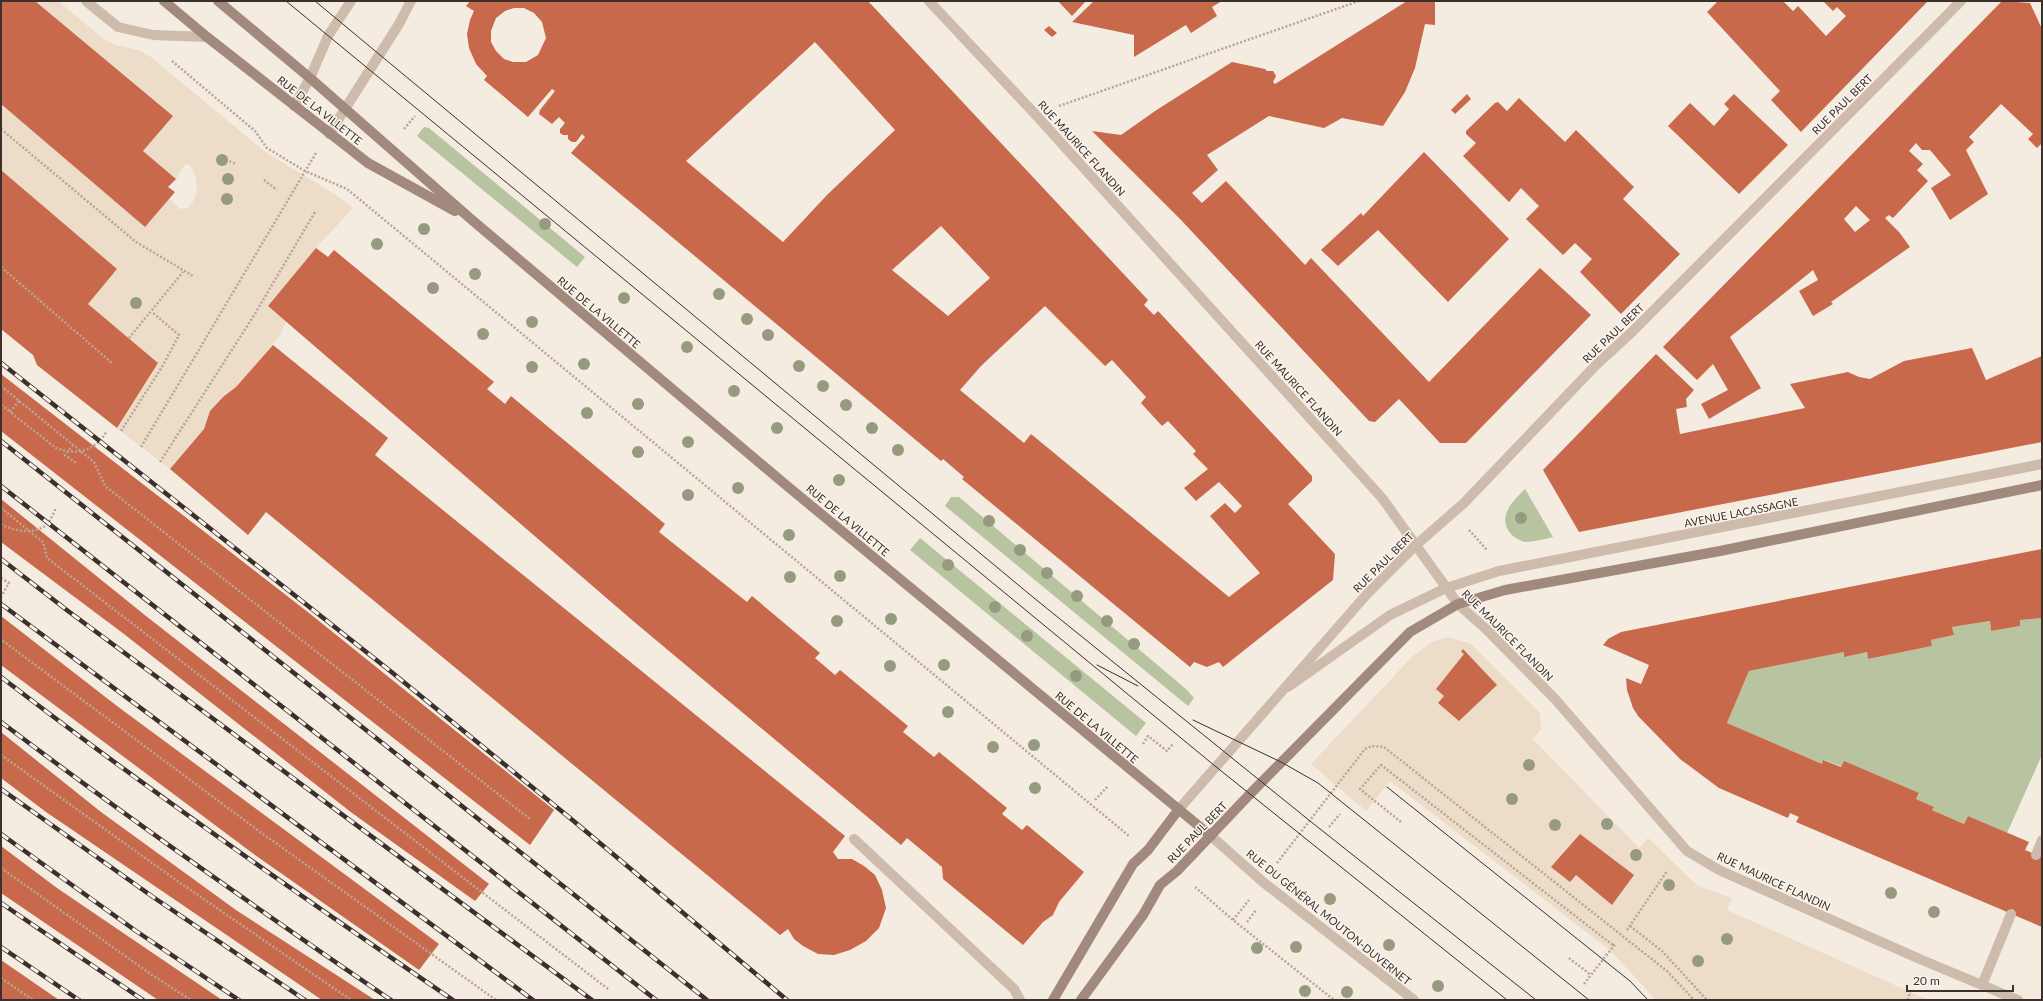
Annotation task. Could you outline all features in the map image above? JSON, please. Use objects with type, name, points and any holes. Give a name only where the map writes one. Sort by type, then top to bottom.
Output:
[{"type":"main road","name":"RUE DE LA VILLETTE","points":[[164,1],[329,134],[368,163],[472,220]]},
{"type":"main road","name":"RUE DE LA VILLETTE","points":[[218,1],[310,78],[472,220],[792,490],[1210,836]]},
{"type":"main road","points":[[1458,604],[1505,590],[1720,551],[2042,485]]},
{"type":"main road","name":"RUE PAUL BERT","points":[[1081,1000],[1143,915],[1160,885],[1177,871],[1410,632],[1458,604]]},
{"type":"main road","name":"RUE PAUL BERT","points":[[1053,1000],[1133,864],[1148,850],[1179,809]]},
{"type":"street","points":[[86,1],[118,27],[153,35],[207,37]]},
{"type":"street","points":[[294,106],[310,78],[328,36],[351,1]]},
{"type":"street","points":[[329,134],[346,110],[412,1]]},
{"type":"street","name":"RUE MAURICE FLANDIN","points":[[929,1],[1035,114],[1382,498],[1458,604],[1486,629],[1555,699],[1687,851],[1719,870],[2018,1000]]},
{"type":"street","name":"RUE PAUL BERT","points":[[1179,809],[1287,688],[1367,594],[1416,544],[1464,503],[1596,365],[1633,331],[1961,1]]},
{"type":"street","name":"AVENUE LACASSAGNE","points":[[1446,588],[1518,567],[2042,464]]},
{"type":"street","name":"RUE PAUL BERT","points":[[1287,688],[1390,615],[1446,588]]},
{"type":"street","name":"RUE DU GÉNÉRAL MOUTON-DUVERNET","points":[[1210,836],[1263,882],[1414,1000]]},
{"type":"street","points":[[854,839],[1014,989],[1020,1000]]},
{"type":"street","points":[[2036,855],[2042,840]]},
{"type":"street","points":[[1982,984],[2011,914]]},
{"type":"path","points":[[1035,114],[1359,1]]},
{"type":"path","points":[[153,35],[166,55],[255,131],[266,148],[305,171],[347,189],[1091,806],[1148,850]]},
{"type":"path","points":[[404,130],[415,116]]},
{"type":"path","points":[[1,128],[136,242],[183,272],[192,276]]},
{"type":"path","points":[[222,158],[236,164]]},
{"type":"path","points":[[141,447],[305,171]]},
{"type":"path","points":[[264,180],[277,190]]},
{"type":"path","points":[[160,462],[253,317],[315,212]]},
{"type":"path","points":[[1,267],[113,364]]},
{"type":"path","points":[[129,338],[152,312],[183,272]]},
{"type":"path","points":[[121,431],[162,366],[179,335],[152,312]]},
{"type":"path","points":[[1,386],[94,462],[105,486],[530,819]]},
{"type":"path","points":[[19,400],[10,412],[56,448],[68,452],[89,450],[101,442],[107,431]]},
{"type":"path","points":[[1,405],[33,430]]},
{"type":"path","points":[[73,445],[65,455],[76,463]]},
{"type":"path","points":[[1,508],[43,542],[47,558],[608,989]]},
{"type":"path","points":[[1,524],[12,530],[40,528],[51,520],[56,508]]},
{"type":"path","points":[[1,578],[9,583],[1,597]]},
{"type":"path","points":[[1,637],[2,641],[137,742],[496,1000]]},
{"type":"path","points":[[1143,744],[1148,736],[1168,751],[1174,744]]},
{"type":"path","points":[[1233,920],[1365,749],[1372,746],[1384,747],[1668,972],[1694,1000]]},
{"type":"path","points":[[1,755],[176,880],[351,1000]]},
{"type":"path","points":[[1400,822],[1360,789],[1381,764],[1615,945],[1584,984]]},
{"type":"path","points":[[1095,800],[1108,786]]},
{"type":"path","points":[[1329,827],[1340,814]]},
{"type":"path","points":[[1,868],[127,958],[191,1000]]},
{"type":"path","points":[[1177,871],[1233,920],[1334,1000]]},
{"type":"path","points":[[1627,930],[1667,871]]},
{"type":"path","points":[[1247,922],[1256,910]]},
{"type":"path","points":[[1630,926],[1662,951],[1707,1000]]},
{"type":"path","points":[[1569,958],[1591,975]]},
{"type":"path","points":[[1,978],[33,1000]]},
{"type":"path","points":[[1908,1000],[1910,992]]},
{"type":"green space","points":[[424,127],[429,128],[585,257],[577,267],[417,136]]},
{"type":"green space","points":[[1525,489],[1553,537],[1525,542],[1519,540],[1511,534],[1507,528],[1505,521],[1508,510],[1511,504]]},
{"type":"green space","points":[[951,497],[959,497],[1187,690],[1194,698],[1188,706],[945,506]]},
{"type":"green space","points":[[920,538],[1146,723],[1136,736],[910,550]]},
{"type":"green space","points":[[2042,618],[2042,755],[2007,833],[1968,816],[1964,824],[1932,810],[1933,807],[1916,799],[1919,794],[1824,760],[1822,764],[1727,723],[1749,671],[1844,652],[1845,656],[1867,652],[1868,659],[1932,646],[1931,640],[1954,635],[1952,627],[1990,621],[1991,631],[2020,626],[2020,620]]},
{"type":"shaded area","points":[[35,1],[58,1],[101,37],[115,45],[138,50],[151,57],[264,151],[339,197],[353,208],[316,248],[268,306],[286,322],[279,337],[236,387],[223,397],[210,411],[204,429],[170,469],[117,428],[158,363],[88,304],[117,269],[1,170],[1,104],[145,227],[169,198],[180,209],[188,208],[194,200],[197,189],[196,178],[191,166],[186,163],[176,179],[143,151],[173,115]]},
{"type":"shaded area","points":[[1448,637],[1471,644],[1540,713],[1541,729],[1533,739],[1639,848],[1648,838],[1698,886],[1732,898],[1727,910],[1928,1000],[1656,1000],[1611,951],[1390,781],[1366,811],[1311,764],[1413,656],[1432,642]]},
{"type":"building","points":[[1,1],[35,1],[173,116],[143,151],[176,179],[168,187],[175,192],[145,227],[1,104]]},
{"type":"building","points":[[470,1],[868,1],[1148,300],[1144,305],[1154,315],[1158,311],[1312,476],[1312,481],[1288,504],[1335,554],[1333,580],[1223,667],[1219,662],[1207,667],[1194,662],[1190,667],[962,479],[964,477],[943,459],[941,461],[571,153],[585,137],[582,134],[576,142],[572,142],[568,139],[568,135],[563,135],[560,133],[560,129],[565,123],[559,117],[552,124],[539,114],[540,110],[555,91],[552,89],[528,117],[484,80],[487,76],[476,64],[469,48],[467,34],[470,20],[474,11],[466,6]],"holes":[[[514,8],[524,8],[534,13],[542,22],[546,38],[538,55],[526,62],[513,62],[504,59],[496,51],[491,42],[491,31],[496,18],[505,11]],[[815,42],[895,130],[827,195],[783,242],[686,161]],[[941,226],[990,278],[948,316],[892,270]],[[1045,306],[1105,366],[1112,360],[1146,397],[1141,403],[1162,426],[1168,421],[1196,451],[1193,454],[1208,469],[1184,488],[1196,501],[1219,482],[1242,506],[1235,513],[1225,503],[1210,516],[1260,573],[1229,597],[1031,434],[1024,443],[960,390],[981,366]]]},
{"type":"building","points":[[1058,1],[1086,1],[1072,16]]},
{"type":"building","points":[[1094,1],[1222,1],[1212,7],[1217,16],[1191,33],[1186,25],[1134,57],[1134,35],[1072,22]]},
{"type":"building","points":[[1407,1],[1435,1],[1435,25],[1425,24],[1415,68],[1405,92],[1383,126],[1342,118],[1324,128],[1269,116],[1207,155],[1218,170],[1192,193],[1202,203],[1226,181],[1305,265],[1311,258],[1429,382],[1540,268],[1591,315],[1466,443],[1440,443],[1399,399],[1375,422],[1369,421],[1182,221],[1092,131],[1121,135],[1155,111],[1232,62],[1265,69],[1267,71],[1273,71],[1276,76],[1273,82],[1275,84]]},
{"type":"building","points":[[1718,1],[1783,1],[1793,11],[1798,6],[1826,36],[1846,16],[1837,7],[1833,11],[1823,1],[1928,1],[1801,132],[1771,100],[1780,91],[1707,12]]},
{"type":"building","points":[[2002,1],[2030,3],[2042,29],[2042,143],[2037,148],[2028,139],[2033,134],[2001,104],[1969,137],[1974,142],[1966,150],[1988,194],[1950,220],[1931,188],[1951,175],[1930,150],[1922,150],[1916,143],[1909,151],[1923,164],[1917,170],[1928,181],[1893,218],[1889,215],[1885,218],[1899,232],[1910,247],[1831,302],[1833,304],[1813,316],[1799,291],[1818,280],[1813,270],[1730,337],[1761,388],[1709,419],[1701,404],[1728,390],[1713,364],[1697,380],[1663,347]],"holes":[[[1856,206],[1870,220],[1855,232],[1844,219]]]},
{"type":"building","points":[[1049,26],[1057,33],[1052,37],[1044,30]]},
{"type":"building","points":[[1467,94],[1471,99],[1455,114],[1451,110]]},
{"type":"building","points":[[1734,94],[1788,145],[1739,194],[1668,126],[1690,103],[1714,126],[1729,109],[1724,104]]},
{"type":"building","points":[[1519,98],[1565,142],[1576,130],[1634,187],[1623,199],[1680,254],[1621,314],[1580,272],[1592,259],[1575,243],[1563,255],[1526,219],[1539,206],[1521,188],[1509,202],[1463,156],[1476,143],[1466,134],[1466,131],[1495,103],[1498,102],[1507,111]]},
{"type":"building","points":[[1424,152],[1509,239],[1448,302],[1378,230],[1338,266],[1321,250],[1361,213],[1363,216]]},
{"type":"building","points":[[1,170],[117,269],[88,304],[158,363],[117,428],[37,365],[33,355],[1,329]]},
{"type":"building","points":[[316,248],[328,257],[334,250],[494,382],[487,389],[505,404],[511,396],[665,524],[659,532],[747,602],[752,596],[820,653],[815,658],[835,675],[840,670],[908,726],[903,732],[934,757],[939,752],[1007,808],[1002,814],[1022,830],[1027,825],[1084,872],[1059,902],[1053,915],[1043,922],[1023,945],[943,879],[942,867],[907,838],[901,845],[632,620],[268,306]]},
{"type":"building","points":[[273,345],[388,438],[375,455],[845,836],[833,852],[838,859],[852,859],[875,875],[882,890],[886,908],[879,928],[866,941],[850,950],[834,955],[818,954],[803,946],[794,939],[788,929],[780,935],[266,512],[248,535],[170,469],[204,429],[210,411],[223,397],[236,387]]},
{"type":"building","points":[[1972,348],[1986,380],[2042,356],[2042,442],[1579,532],[1543,470],[1656,354],[1694,390],[1686,399],[1687,407],[1676,409],[1680,434],[1805,408],[1790,384],[1848,372],[1859,377],[1870,379],[1904,361]]},
{"type":"building","points":[[1,374],[309,613],[554,810],[530,845],[1,431]]},
{"type":"building","points":[[1,499],[146,616],[489,884],[475,901],[352,813],[124,634],[1,542]]},
{"type":"building","points":[[2042,549],[2042,618],[2020,620],[2020,626],[1991,631],[1990,621],[1952,627],[1954,635],[1931,640],[1932,646],[1868,659],[1867,652],[1844,657],[1844,652],[1749,671],[1727,723],[1822,764],[1823,760],[1841,767],[1844,761],[1919,793],[1916,799],[1934,807],[1932,810],[1964,824],[1968,816],[2029,842],[2025,850],[2042,857],[2042,927],[1796,822],[1799,817],[1790,813],[1788,818],[1719,788],[1680,759],[1638,716],[1633,708],[1627,690],[1626,678],[1641,684],[1649,665],[1603,645],[1608,639],[1621,632]]},
{"type":"building","points":[[1,616],[117,706],[439,944],[419,970],[255,855],[1,665]]},
{"type":"building","points":[[1463,649],[1497,685],[1459,721],[1438,703],[1444,696],[1436,689],[1464,654],[1461,652]]},
{"type":"building","points":[[1,732],[101,812],[236,910],[375,1000],[322,1000],[46,812],[1,778]]},
{"type":"building","points":[[1580,834],[1634,875],[1612,905],[1576,875],[1570,882],[1551,867]]},
{"type":"building","points":[[1,846],[57,888],[222,1000],[158,1000],[1,893]]},
{"type":"building","points":[[1,960],[59,1000],[1,1000]]},
{"type":"tram line","points":[[286,1],[1215,766],[1507,1000]]},
{"type":"tram line","points":[[315,1],[1034,598],[1310,821],[1536,1000]]},
{"type":"tram line","points":[[1097,665],[1138,686]]},
{"type":"tram line","points":[[1193,720],[1281,762],[1318,783],[1589,1000]]},
{"type":"tram line","points":[[1387,787],[1630,981],[1648,1000]]},
{"type":"railway","points":[[1,363],[389,670],[570,818],[787,1000]]},
{"type":"railway","points":[[1,441],[707,1000]]},
{"type":"railway","points":[[1,486],[656,1000]]},
{"type":"railway","points":[[1,559],[68,611],[592,1000]]},
{"type":"railway","points":[[1,604],[533,1000]]},
{"type":"railway","points":[[1,677],[112,761],[225,842],[338,922],[453,1000]]},
{"type":"railway","points":[[1,722],[194,863],[391,1000]]},
{"type":"railway","points":[[1,789],[153,897],[305,1000]]},
{"type":"railway","points":[[1,834],[136,931],[239,1000]]},
{"type":"railway","points":[[1,903],[143,1000]]},
{"type":"railway","points":[[1,947],[79,1000]]}]
